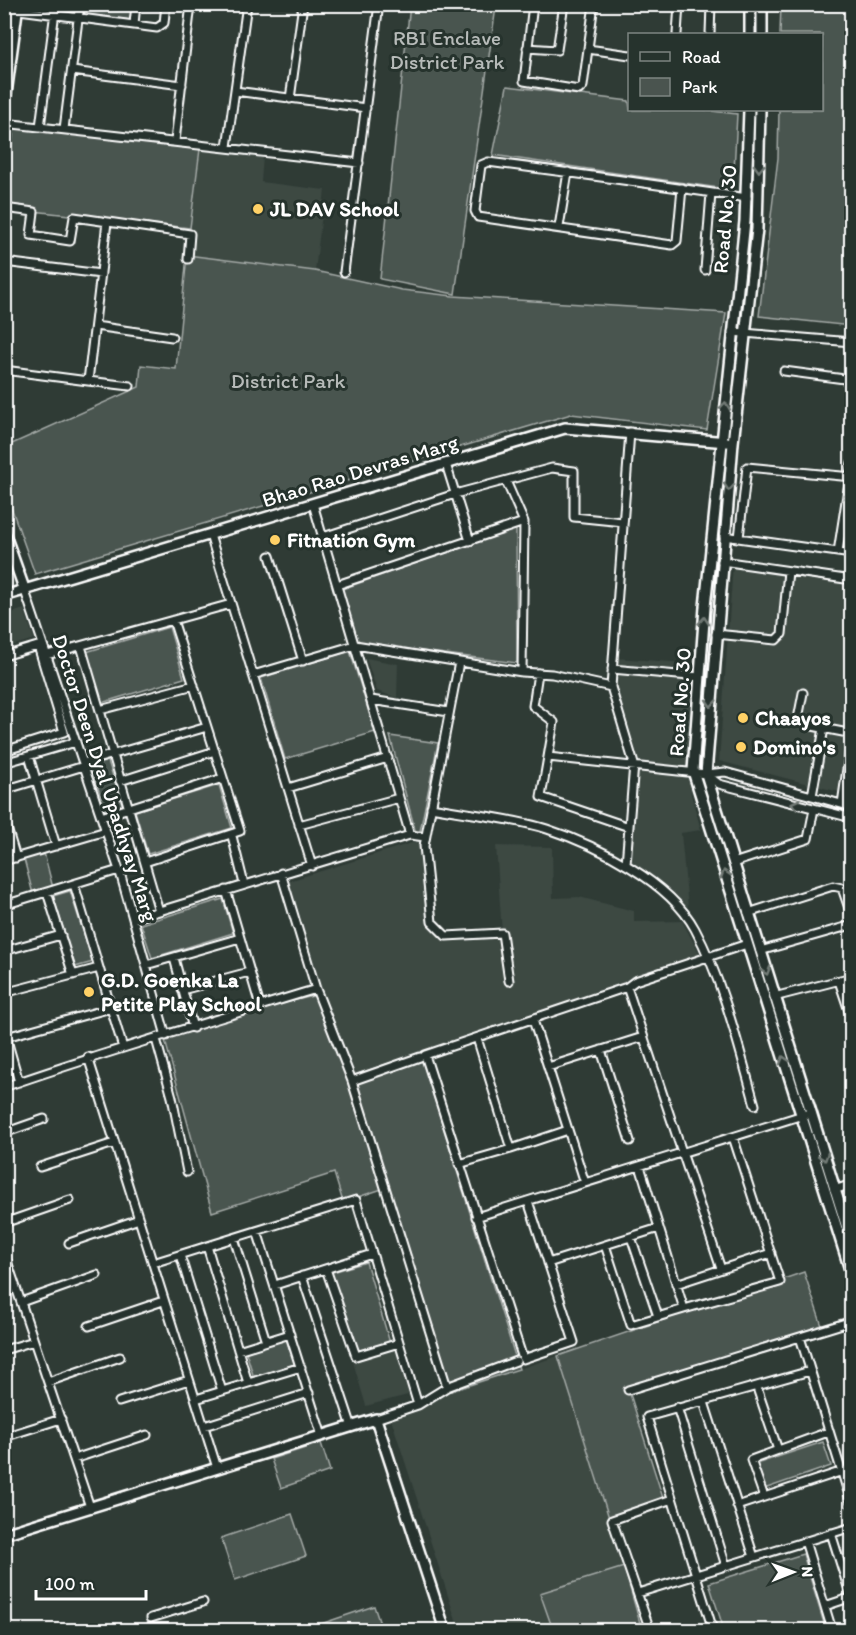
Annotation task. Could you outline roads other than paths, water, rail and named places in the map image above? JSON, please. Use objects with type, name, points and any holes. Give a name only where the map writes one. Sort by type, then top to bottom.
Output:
[{"type":"street","points":[[40,127],[56,4]]},
{"type":"street","points":[[64,129],[80,4]]},
{"type":"street","points":[[134,24],[136,4]]},
{"type":"street","points":[[4,8],[18,7],[54,15],[162,27],[166,4]]},
{"type":"street","points":[[175,141],[191,4]]},
{"type":"street","points":[[227,147],[247,4]]},
{"type":"street","points":[[290,99],[303,4]]},
{"type":"street","points":[[344,272],[379,4]]},
{"type":"street","points":[[533,4],[524,81],[579,90],[583,86],[594,4]]},
{"type":"street","points":[[527,48],[557,50],[564,4]]},
{"type":"street","points":[[677,33],[679,4]]},
{"type":"street","points":[[710,33],[711,4]]},
{"type":"street","points":[[750,4],[750,33]]},
{"type":"street","points":[[762,4],[762,33]]},
{"type":"street","points":[[4,109],[18,7]]},
{"type":"street","points":[[588,49],[628,55]]},
{"type":"street","points":[[72,71],[182,85]]},
{"type":"street","points":[[235,91],[366,108]]},
{"type":"street","name":"Road No. 30","points":[[749,111],[747,198],[732,333],[693,771],[747,944],[852,1244]]},
{"type":"street","name":"Road No. 30","points":[[760,111],[757,229],[724,536],[706,774],[774,997],[852,1276]]},
{"type":"street","points":[[4,123],[359,163]]},
{"type":"street","points":[[682,188],[675,244],[478,216],[475,211],[481,165],[488,162],[568,172],[682,188],[747,198]]},
{"type":"street","points":[[559,227],[568,172]]},
{"type":"street","points":[[705,270],[711,193]]},
{"type":"street","points":[[4,208],[34,212],[31,235],[70,241],[74,217],[190,234],[188,258]]},
{"type":"street","points":[[88,381],[107,222]]},
{"type":"street","points":[[4,262],[101,274]]},
{"type":"street","points":[[95,326],[172,337]]},
{"type":"street","points":[[732,333],[852,342]]},
{"type":"street","points":[[4,370],[130,386]]},
{"type":"street","points":[[784,371],[852,380]]},
{"type":"street","name":"Bhao Rao Devras Marg","points":[[4,596],[565,428],[733,443]]},
{"type":"street","points":[[626,864],[634,764],[611,687],[630,432]]},
{"type":"street","points":[[838,552],[852,463]]},
{"type":"street","points":[[446,464],[470,541]]},
{"type":"street","points":[[739,538],[747,467],[850,477]]},
{"type":"street","points":[[323,537],[455,494],[552,468],[574,471],[574,517],[623,522]]},
{"type":"street","points":[[506,481],[524,522],[522,672]]},
{"type":"street","points":[[313,504],[410,835]]},
{"type":"street","points":[[337,585],[524,522]]},
{"type":"street","name":"Doctor Deen Dyal Upadhyay Marg","points":[[4,532],[26,591],[40,645],[47,655],[119,870],[166,1036]]},
{"type":"street","points":[[210,535],[312,866]]},
{"type":"street","points":[[724,536],[852,554]]},
{"type":"street","points":[[270,556],[303,660]]},
{"type":"street","points":[[722,561],[852,580]]},
{"type":"street","points":[[716,634],[776,640],[782,634],[788,571]]},
{"type":"street","points":[[47,655],[231,604]]},
{"type":"street","points":[[145,862],[232,836],[240,829],[173,620]]},
{"type":"street","points":[[4,656],[40,645],[64,732],[4,751]]},
{"type":"street","points":[[253,675],[355,645],[538,673],[611,687]]},
{"type":"street","points":[[81,646],[159,911]]},
{"type":"street","points":[[459,662],[425,837],[432,922],[446,936],[502,933],[509,981]]},
{"type":"street","points":[[612,669],[700,677]]},
{"type":"street","points":[[538,673],[533,706],[554,722],[541,797],[629,827]]},
{"type":"street","points":[[99,710],[194,685]]},
{"type":"street","points":[[803,693],[798,719],[807,725],[848,733],[851,741],[842,804]]},
{"type":"street","points":[[370,700],[449,712]]},
{"type":"street","points":[[4,790],[112,755],[207,728]]},
{"type":"street","points":[[812,796],[824,728]]},
{"type":"street","points":[[4,763],[76,742]]},
{"type":"street","points":[[120,781],[215,752]]},
{"type":"street","points":[[29,756],[56,846]]},
{"type":"street","points":[[548,757],[634,764],[706,774],[725,772],[852,807]]},
{"type":"street","points":[[288,788],[388,758]]},
{"type":"street","points":[[706,774],[719,784],[852,818]]},
{"type":"street","points":[[101,817],[223,778]]},
{"type":"street","points":[[299,825],[399,798]]},
{"type":"street","points":[[431,807],[546,829],[626,864],[676,903],[694,928],[707,958],[732,1026],[755,1105]]},
{"type":"street","points":[[733,863],[808,839],[814,809]]},
{"type":"street","points":[[4,818],[16,858]]},
{"type":"street","points":[[4,861],[106,831]]},
{"type":"street","points":[[133,919],[410,835],[425,837]]},
{"type":"street","points":[[232,836],[244,884]]},
{"type":"street","points":[[4,905],[119,870]]},
{"type":"street","points":[[281,873],[316,989],[352,1081],[447,1387]]},
{"type":"street","points":[[74,884],[123,1048]]},
{"type":"street","points":[[748,913],[833,886],[842,888],[852,917]]},
{"type":"street","points":[[226,890],[260,1006]]},
{"type":"street","points":[[47,892],[73,975]]},
{"type":"street","points":[[760,951],[852,925]]},
{"type":"street","points":[[4,951],[61,935]]},
{"type":"street","points":[[146,966],[240,938]]},
{"type":"street","points":[[528,1201],[574,1342],[523,1359],[425,1055],[533,1020],[627,987],[635,981],[747,944]]},
{"type":"street","points":[[174,958],[193,1028]]},
{"type":"street","points":[[4,993],[99,968]]},
{"type":"street","points":[[182,990],[249,972]]},
{"type":"street","points":[[774,997],[852,977]]},
{"type":"street","points":[[839,981],[852,1020]]},
{"type":"street","points":[[627,987],[721,1269]]},
{"type":"street","points":[[4,1087],[88,1057],[193,1028],[316,989]]},
{"type":"street","points":[[19,1082],[5,1034],[111,1008]]},
{"type":"street","points":[[533,1020],[585,1183]]},
{"type":"street","points":[[548,1067],[643,1037]]},
{"type":"street","points":[[477,1038],[511,1149]]},
{"type":"street","points":[[156,1039],[172,1097],[187,1172]]},
{"type":"street","points":[[601,1050],[630,1141]]},
{"type":"street","points":[[352,1081],[420,1056]]},
{"type":"street","points":[[88,1057],[163,1301],[218,1468]]},
{"type":"street","points":[[476,1217],[805,1114]]},
{"type":"street","points":[[4,1133],[44,1119]]},
{"type":"street","points":[[459,1164],[568,1130]]},
{"type":"street","points":[[605,1245],[631,1325],[780,1282],[733,1137]]},
{"type":"street","points":[[40,1167],[114,1143]]},
{"type":"street","points":[[640,1166],[684,1309]]},
{"type":"street","points":[[834,1190],[852,1184]]},
{"type":"street","points":[[4,1223],[70,1200]]},
{"type":"street","points":[[153,1263],[356,1200],[418,1405]]},
{"type":"street","points":[[69,1243],[139,1219]]},
{"type":"street","points":[[548,1263],[659,1228]]},
{"type":"street","points":[[257,1231],[322,1436]]},
{"type":"street","points":[[632,1237],[658,1317]]},
{"type":"street","points":[[234,1238],[266,1341]]},
{"type":"street","points":[[207,1246],[248,1383]]},
{"type":"street","points":[[4,1252],[90,1508]]},
{"type":"street","points":[[676,1284],[771,1253]]},
{"type":"street","points":[[275,1285],[372,1254]]},
{"type":"street","points":[[180,1255],[222,1391]]},
{"type":"street","points":[[326,1269],[356,1356],[399,1343]]},
{"type":"street","points":[[21,1302],[97,1275]]},
{"type":"street","points":[[302,1276],[352,1426]]},
{"type":"street","points":[[89,1326],[163,1301]]},
{"type":"street","points":[[628,1390],[852,1321]]},
{"type":"street","points":[[238,1350],[290,1334]]},
{"type":"street","points":[[800,1337],[852,1505]]},
{"type":"street","points":[[4,1350],[34,1341]]},
{"type":"street","points":[[48,1382],[120,1357]]},
{"type":"street","points":[[4,1534],[418,1405],[447,1387],[516,1361]]},
{"type":"street","points":[[196,1399],[301,1367]]},
{"type":"street","points":[[713,1630],[647,1417],[677,1407],[757,1388],[810,1371]]},
{"type":"street","points":[[119,1402],[189,1380]]},
{"type":"street","points":[[757,1388],[777,1450]]},
{"type":"street","points":[[204,1426],[309,1393]]},
{"type":"street","points":[[704,1402],[754,1557]]},
{"type":"street","points":[[677,1407],[726,1566]]},
{"type":"street","points":[[7,1436],[61,1419]]},
{"type":"street","points":[[376,1419],[445,1630]]},
{"type":"street","points":[[764,1497],[750,1460],[828,1432]]},
{"type":"street","points":[[74,1460],[147,1436]]},
{"type":"street","points":[[737,1506],[852,1468]]},
{"type":"street","points":[[650,1630],[612,1520],[672,1499]]},
{"type":"street","points":[[638,1593],[852,1527]]},
{"type":"street","points":[[825,1606],[851,1598],[831,1533]]},
{"type":"street","points":[[805,1541],[832,1630]]},
{"type":"street","points":[[151,1617],[203,1602]]},
{"type":"place","name":"JL DAV School","points":[[258,209]]},
{"type":"place","name":"Fitnation Gym","points":[[275,540]]},
{"type":"place","name":"Chaayos","points":[[743,718]]},
{"type":"place","name":"Domino's","points":[[741,747]]},
{"type":"place","name":"G.D. Goenka La Petite Play School","points":[[89,992]]},
{"type":"park label","name":"RBI Enclave District Park","points":[[447,50]]},
{"type":"park label","name":"District Park","points":[[288,381]]}]
